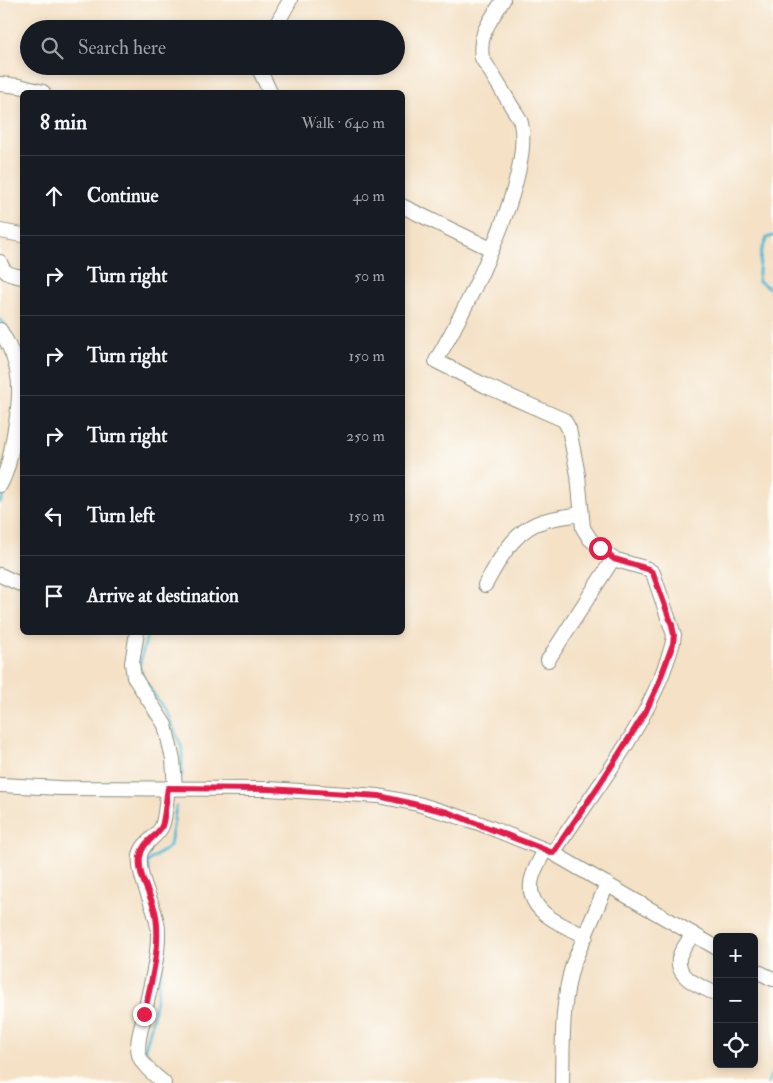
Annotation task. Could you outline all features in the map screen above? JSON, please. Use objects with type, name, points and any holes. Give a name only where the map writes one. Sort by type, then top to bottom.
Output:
[{"type":"street","points":[[279,20],[290,0]]},
{"type":"street","points":[[502,0],[487,24],[481,38],[481,47],[482,58],[521,122],[522,144],[516,180],[491,250],[473,290],[436,361],[486,386],[564,420],[569,429],[578,475],[583,528],[590,538],[614,559],[648,569],[653,573],[674,635],[673,644],[645,713],[600,784],[549,851],[531,881],[532,893],[536,904],[546,916],[556,923],[586,936]]},
{"type":"street","points":[[262,75],[269,90]]},
{"type":"street","points":[[0,84],[36,90]]},
{"type":"street","points":[[405,207],[491,250]]},
{"type":"street","points":[[0,231],[20,235]]},
{"type":"street","points":[[0,262],[2,268],[10,275],[20,277]]},
{"type":"street","points":[[0,330],[12,352],[16,365],[20,401],[12,453],[0,485]]},
{"type":"street","points":[[485,585],[509,545],[528,528],[546,520],[581,514]]},
{"type":"street","points":[[548,660],[614,559]]},
{"type":"street","points":[[0,575],[20,584]]},
{"type":"street","points":[[137,635],[132,663],[134,676],[165,725],[173,759],[171,788],[162,826],[143,847],[140,858],[141,869],[147,893],[155,912],[158,930],[156,958],[138,1041],[139,1056],[164,1083]]},
{"type":"street","points":[[0,785],[60,788],[268,789],[379,796],[447,812],[549,851],[713,946]]},
{"type":"street","points":[[562,1083],[563,1018],[566,994],[573,964],[607,884]]},
{"type":"street","points":[[693,934],[679,958],[680,970],[690,981],[713,992]]},
{"type":"street","points":[[758,972],[773,980]]},
{"type":"waterway","points":[[773,236],[767,238],[761,252],[758,281],[773,290]]},
{"type":"waterway","points":[[0,320],[9,331]]},
{"type":"waterway","points":[[0,503],[14,473],[20,451]]},
{"type":"waterway","points":[[0,565],[7,571]]},
{"type":"waterway","points":[[147,635],[139,667],[145,681],[168,715],[182,748],[182,775]]},
{"type":"waterway","points":[[149,877],[147,862],[170,846],[176,807]]},
{"type":"waterway","points":[[144,1052],[151,1027],[165,951],[164,938]]},
{"type":"waterway","points":[[768,1083],[773,1070]]},
{"type":"route","points":[[144,1014],[156,958],[158,930],[155,912],[147,893],[141,869],[140,858],[143,847],[162,826],[168,788],[268,789],[379,796],[447,812],[553,853],[645,713],[673,644],[672,625],[659,594],[653,573],[648,569],[614,559],[600,548]]}]
